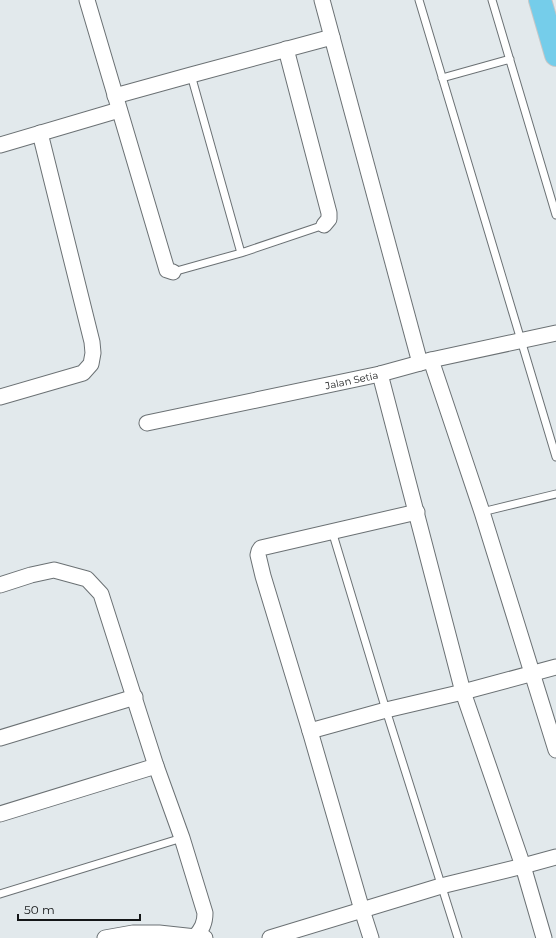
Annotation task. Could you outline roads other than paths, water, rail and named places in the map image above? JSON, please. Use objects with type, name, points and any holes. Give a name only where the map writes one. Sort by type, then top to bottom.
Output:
[{"type":"highway","points":[[540,0],[556,55]]},
{"type":"highway","points":[[549,30],[550,0]]},
{"type":"street","points":[[86,0],[167,270],[173,272]]},
{"type":"street","points":[[322,0],[426,361],[482,512],[556,750]]},
{"type":"street","points":[[115,96],[190,74],[332,37]]},
{"type":"street","points":[[286,49],[329,213],[329,220],[324,225]]},
{"type":"street","points":[[0,145],[119,110]]},
{"type":"street","points":[[0,397],[83,373],[91,364],[93,353],[92,342],[40,133]]},
{"type":"street","name":"Jalan Setia","points":[[147,423],[380,374],[426,361],[556,333]]},
{"type":"street","points":[[380,374],[463,692],[523,866],[544,938]]},
{"type":"street","points":[[371,938],[263,576],[258,552],[261,548],[417,512]]},
{"type":"street","points":[[0,585],[31,575],[54,570],[87,579],[101,594],[156,766],[182,838],[205,913],[205,920],[200,937],[160,936],[133,933],[105,938]]},
{"type":"street","points":[[310,730],[556,667]]},
{"type":"street","points":[[0,738],[135,697]]},
{"type":"street","points":[[0,814],[156,766]]},
{"type":"street","points":[[270,938],[441,886],[556,857]]},
{"type":"lane","points":[[419,0],[556,457]]},
{"type":"lane","points":[[492,0],[556,215]]},
{"type":"lane","points":[[442,78],[510,59]]},
{"type":"lane","points":[[190,74],[241,253]]},
{"type":"lane","points":[[173,272],[241,253],[324,225]]},
{"type":"lane","points":[[482,512],[556,494]]},
{"type":"lane","points":[[332,531],[386,710],[458,938]]},
{"type":"lane","points":[[0,894],[182,838]]}]
